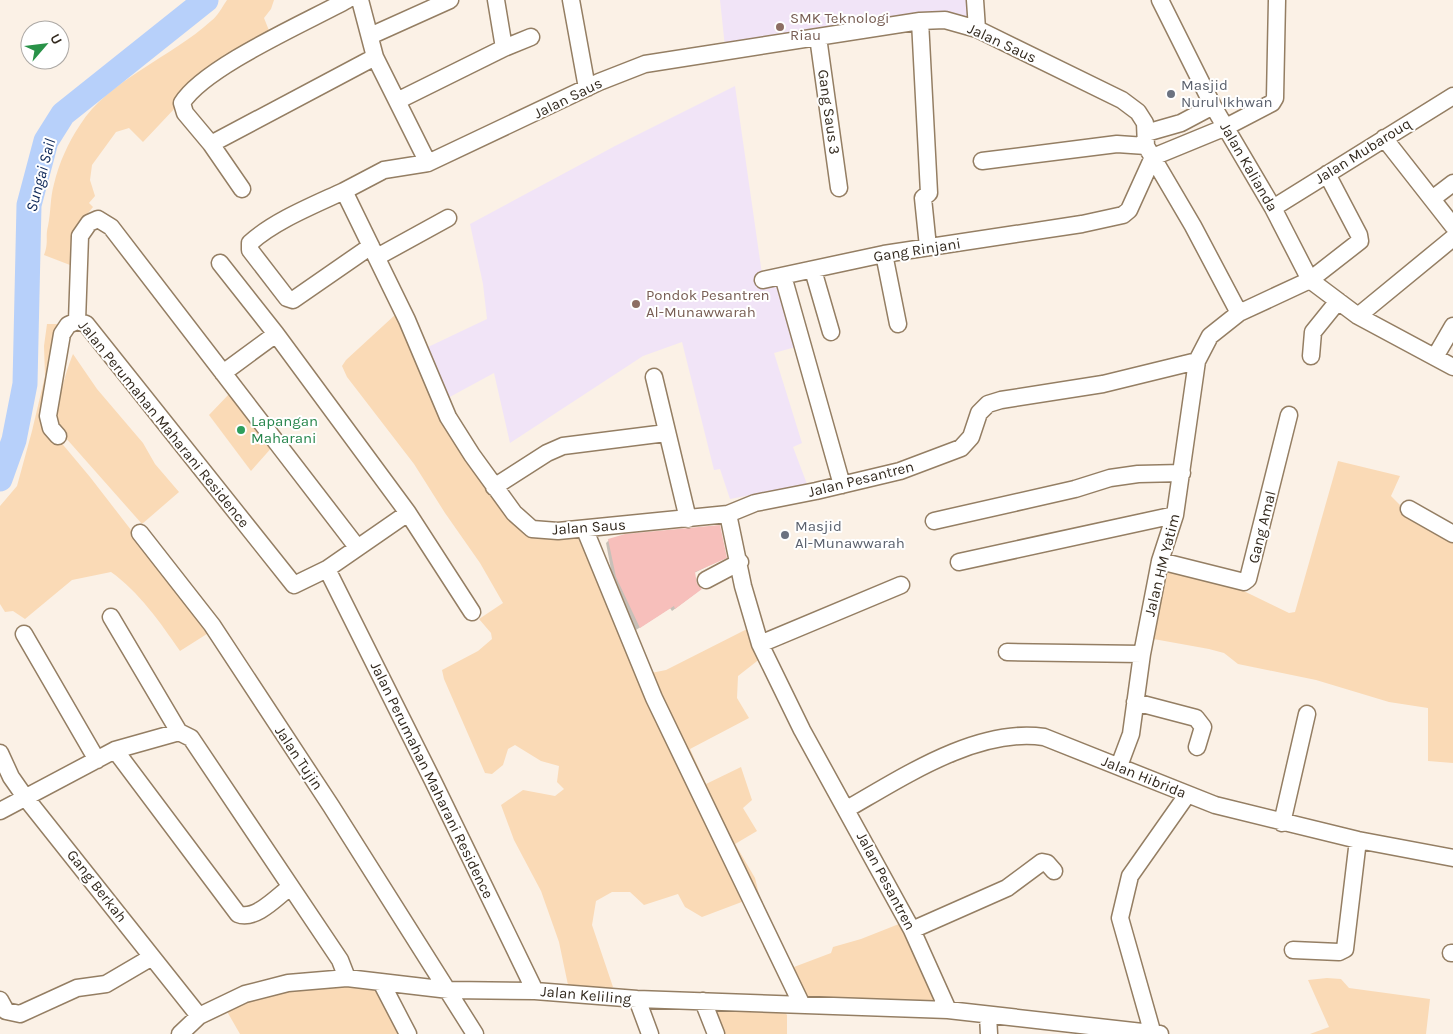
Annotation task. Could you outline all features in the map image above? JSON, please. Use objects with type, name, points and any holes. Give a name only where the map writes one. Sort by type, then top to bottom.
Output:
[{"type":"street","points":[[242,189],[211,144],[182,109],[182,103],[188,95],[225,66],[347,0]]},
{"type":"street","points":[[360,0],[375,57],[428,163]]},
{"type":"street","points":[[370,36],[433,4],[450,0]]},
{"type":"street","points":[[496,0],[504,48]]},
{"type":"street","points":[[571,0],[587,88]]},
{"type":"street","points":[[975,0],[976,29]]},
{"type":"street","name":"Jalan Kalianda","points":[[1160,0],[1213,106],[1273,208],[1310,280]]},
{"type":"street","points":[[982,160],[1117,144],[1148,145],[1226,127],[1272,103],[1275,98],[1276,0]]},
{"type":"street","name":"Jalan Saus","points":[[728,514],[585,530],[558,531],[532,529],[514,514],[494,488],[448,417],[408,320],[344,191],[384,170],[428,163],[587,88],[656,62],[920,21],[945,20],[976,29],[1132,106],[1145,123],[1148,145],[1239,313]]},
{"type":"street","points":[[920,21],[929,193],[923,198],[928,248]]},
{"type":"street","points":[[397,101],[530,37]]},
{"type":"street","name":"Gang Saus 3","points":[[818,37],[839,188]]},
{"type":"street","points":[[211,144],[375,57]]},
{"type":"street","name":"Jalan Mubarouq","points":[[1273,208],[1453,96]]},
{"type":"street","points":[[1148,145],[1181,123],[1213,106]]},
{"type":"street","points":[[1384,138],[1453,226]]},
{"type":"street","name":"Gang Rinjani","points":[[763,280],[884,254],[1082,224],[1123,215],[1129,210],[1148,145]]},
{"type":"street","points":[[1197,361],[1210,336],[1239,313],[1310,280],[1358,244],[1361,238],[1327,174]]},
{"type":"street","points":[[1432,199],[1453,182]]},
{"type":"street","points":[[344,191],[307,208],[258,236],[250,243],[250,250],[287,298],[293,300],[374,251],[448,218]]},
{"type":"street","name":"Jalan Perumahan Maharani Residence","points":[[358,547],[110,227],[98,219],[88,222],[80,236],[77,321],[86,324],[294,585],[327,569],[408,513]]},
{"type":"street","points":[[1358,316],[1453,238]]},
{"type":"street","points":[[884,254],[898,324]]},
{"type":"street","points":[[220,263],[276,334],[408,513],[472,612]]},
{"type":"street","points":[[813,270],[831,332]]},
{"type":"street","points":[[783,276],[842,485]]},
{"type":"street","points":[[1310,280],[1358,316],[1453,367]]},
{"type":"street","points":[[1311,356],[1313,332],[1338,301]]},
{"type":"street","points":[[58,436],[51,428],[48,416],[62,334],[68,325],[77,321]]},
{"type":"street","points":[[1435,357],[1453,326]]},
{"type":"street","points":[[223,373],[276,334]]},
{"type":"street","name":"Jalan Pesantren","points":[[948,1010],[912,930],[798,721],[760,644],[743,586],[740,562],[728,514],[755,503],[900,471],[961,448],[971,437],[978,413],[988,404],[1002,400],[1104,384],[1197,361]]},
{"type":"street","name":"Jalan HM Yatim","points":[[1120,766],[1131,734],[1142,654],[1160,561],[1175,515],[1197,361]]},
{"type":"street","points":[[654,377],[688,519]]},
{"type":"street","name":"Gang Amal","points":[[1160,561],[1244,582],[1248,579],[1289,415]]},
{"type":"street","points":[[494,488],[547,453],[563,446],[666,433]]},
{"type":"street","points":[[934,521],[1075,489],[1110,478],[1138,474],[1182,473]]},
{"type":"street","points":[[1409,509],[1453,534]]},
{"type":"street","points":[[959,562],[1067,536],[1175,515]]},
{"type":"street","points":[[585,530],[654,698],[801,1003]]},
{"type":"street","name":"Jalan Tujin","points":[[140,533],[212,625],[449,990],[475,1034]]},
{"type":"street","points":[[706,580],[740,562]]},
{"type":"street","name":"Jalan Perumahan Maharani Residence","points":[[327,569],[535,991]]},
{"type":"street","points":[[760,644],[901,585]]},
{"type":"street","points":[[111,617],[179,732],[191,738],[340,960],[347,978]]},
{"type":"street","points":[[24,634],[97,760]]},
{"type":"street","points":[[1007,652],[1142,654]]},
{"type":"street","points":[[1135,702],[1196,718],[1203,727],[1196,747]]},
{"type":"street","points":[[1282,823],[1307,714]]},
{"type":"street","points":[[0,811],[115,750],[179,732]]},
{"type":"street","name":"Jalan Hibrida","points":[[847,809],[937,761],[1011,735],[1044,737],[1120,766],[1187,795],[1282,823],[1453,858]]},
{"type":"street","points":[[115,750],[238,914],[248,916],[255,913],[290,887]]},
{"type":"street","name":"Gang Berkah","points":[[0,754],[11,777],[25,797],[198,1016]]},
{"type":"street","points":[[1156,1033],[1120,918],[1130,876],[1187,795]]},
{"type":"street","points":[[1293,950],[1339,952],[1345,949],[1358,840]]},
{"type":"street","points":[[912,930],[1007,888],[1042,862],[1048,863],[1054,871]]},
{"type":"street","points":[[0,1000],[6,1011],[20,1014],[77,988],[106,984],[152,957]]},
{"type":"street","name":"Jalan Keliling","points":[[180,1034],[198,1016],[253,992],[288,983],[347,978],[449,990],[535,991],[637,999],[801,1003],[948,1010],[988,1016],[1156,1033]]},
{"type":"street","points":[[382,982],[408,1034]]},
{"type":"street","points":[[637,999],[650,1034]]},
{"type":"street","points":[[703,1001],[716,1034]]},
{"type":"street","points":[[988,1016],[989,1034]]},
{"type":"shaded area","points":[[227,0],[274,0],[271,9],[264,18],[272,38],[176,107],[143,142],[129,128],[116,132],[92,165],[90,180],[95,196],[89,203],[93,207],[80,223],[70,265],[44,255],[56,176],[64,153],[80,125],[92,109],[123,82],[178,46],[213,19]]},
{"type":"shaded area","name":"SMK Teknologi Riau","points":[[720,0],[972,0],[974,21],[725,47]]},
{"type":"shaded area","name":"Pondok Pesantren Al-Munawwarah","points":[[735,86],[764,288],[782,285],[799,346],[774,353],[802,443],[793,447],[807,484],[730,499],[720,469],[714,470],[682,342],[643,356],[510,443],[494,373],[446,399],[426,348],[487,319],[483,284],[470,224],[615,146]]},
{"type":"shaded area","points":[[396,314],[506,513],[516,524],[532,536],[548,539],[583,534],[641,675],[666,670],[749,628],[761,658],[738,676],[737,698],[749,718],[690,749],[706,784],[741,767],[752,800],[743,808],[757,831],[735,844],[755,878],[764,915],[747,900],[702,917],[685,907],[678,894],[644,905],[630,892],[612,892],[596,901],[592,925],[613,987],[600,992],[568,985],[559,942],[541,891],[514,840],[501,805],[523,790],[555,796],[564,789],[557,782],[559,766],[541,761],[515,745],[508,749],[503,765],[492,774],[485,773],[444,679],[442,670],[478,651],[492,639],[491,633],[479,619],[503,603],[480,563],[414,464],[347,377],[342,366],[346,360]]},
{"type":"shaded area","points":[[47,324],[64,324],[49,428],[90,477],[210,632],[180,651],[140,598],[111,572],[72,580],[25,619],[13,611],[5,612],[0,604],[0,506],[17,486],[32,431],[45,376],[44,346]]},
{"type":"shaded area","points":[[73,354],[97,389],[143,443],[155,464],[179,492],[142,524],[57,428],[59,402]]},
{"type":"shaded area","name":"Lapangan Maharani","points":[[231,392],[274,445],[251,471],[209,415]]},
{"type":"shaded area","points":[[1338,461],[1400,476],[1391,496],[1403,508],[1453,540],[1453,763],[1428,761],[1428,708],[1389,702],[1316,680],[1238,664],[1224,653],[1209,649],[1148,638],[1162,566],[1217,578],[1289,613],[1295,612]]},
{"type":"shaded area","points":[[904,922],[940,1001],[932,1004],[806,1000],[794,967],[831,953],[833,947],[861,939]]},
{"type":"shaded area","points":[[1341,979],[1349,988],[1430,999],[1426,1034],[1310,1034],[1329,1027],[1308,980]]},
{"type":"shaded area","points":[[309,983],[378,986],[403,1034],[240,1034],[225,1008]]},
{"type":"shaded area","points":[[708,1004],[781,1008],[787,1015],[787,1034],[720,1034]]},
{"type":"building","points":[[720,525],[727,558],[695,572],[697,584],[702,589],[675,609],[674,606],[640,628],[616,577],[608,539],[625,534]]},
{"type":"waterway","name":"Sungai Sail","points":[[0,479],[14,440],[25,384],[29,205],[46,141],[63,114],[206,0]]},
{"type":"place","name":"SMK Teknologi Riau","points":[[780,27]]},
{"type":"place","name":"Masjid Nurul Ikhwan","points":[[1171,94]]},
{"type":"place","name":"Pondok Pesantren Al-Munawwarah","points":[[636,304]]},
{"type":"place","name":"Lapangan Maharani","points":[[241,430]]},
{"type":"place","name":"Masjid Al-Munawwarah","points":[[785,535]]}]
